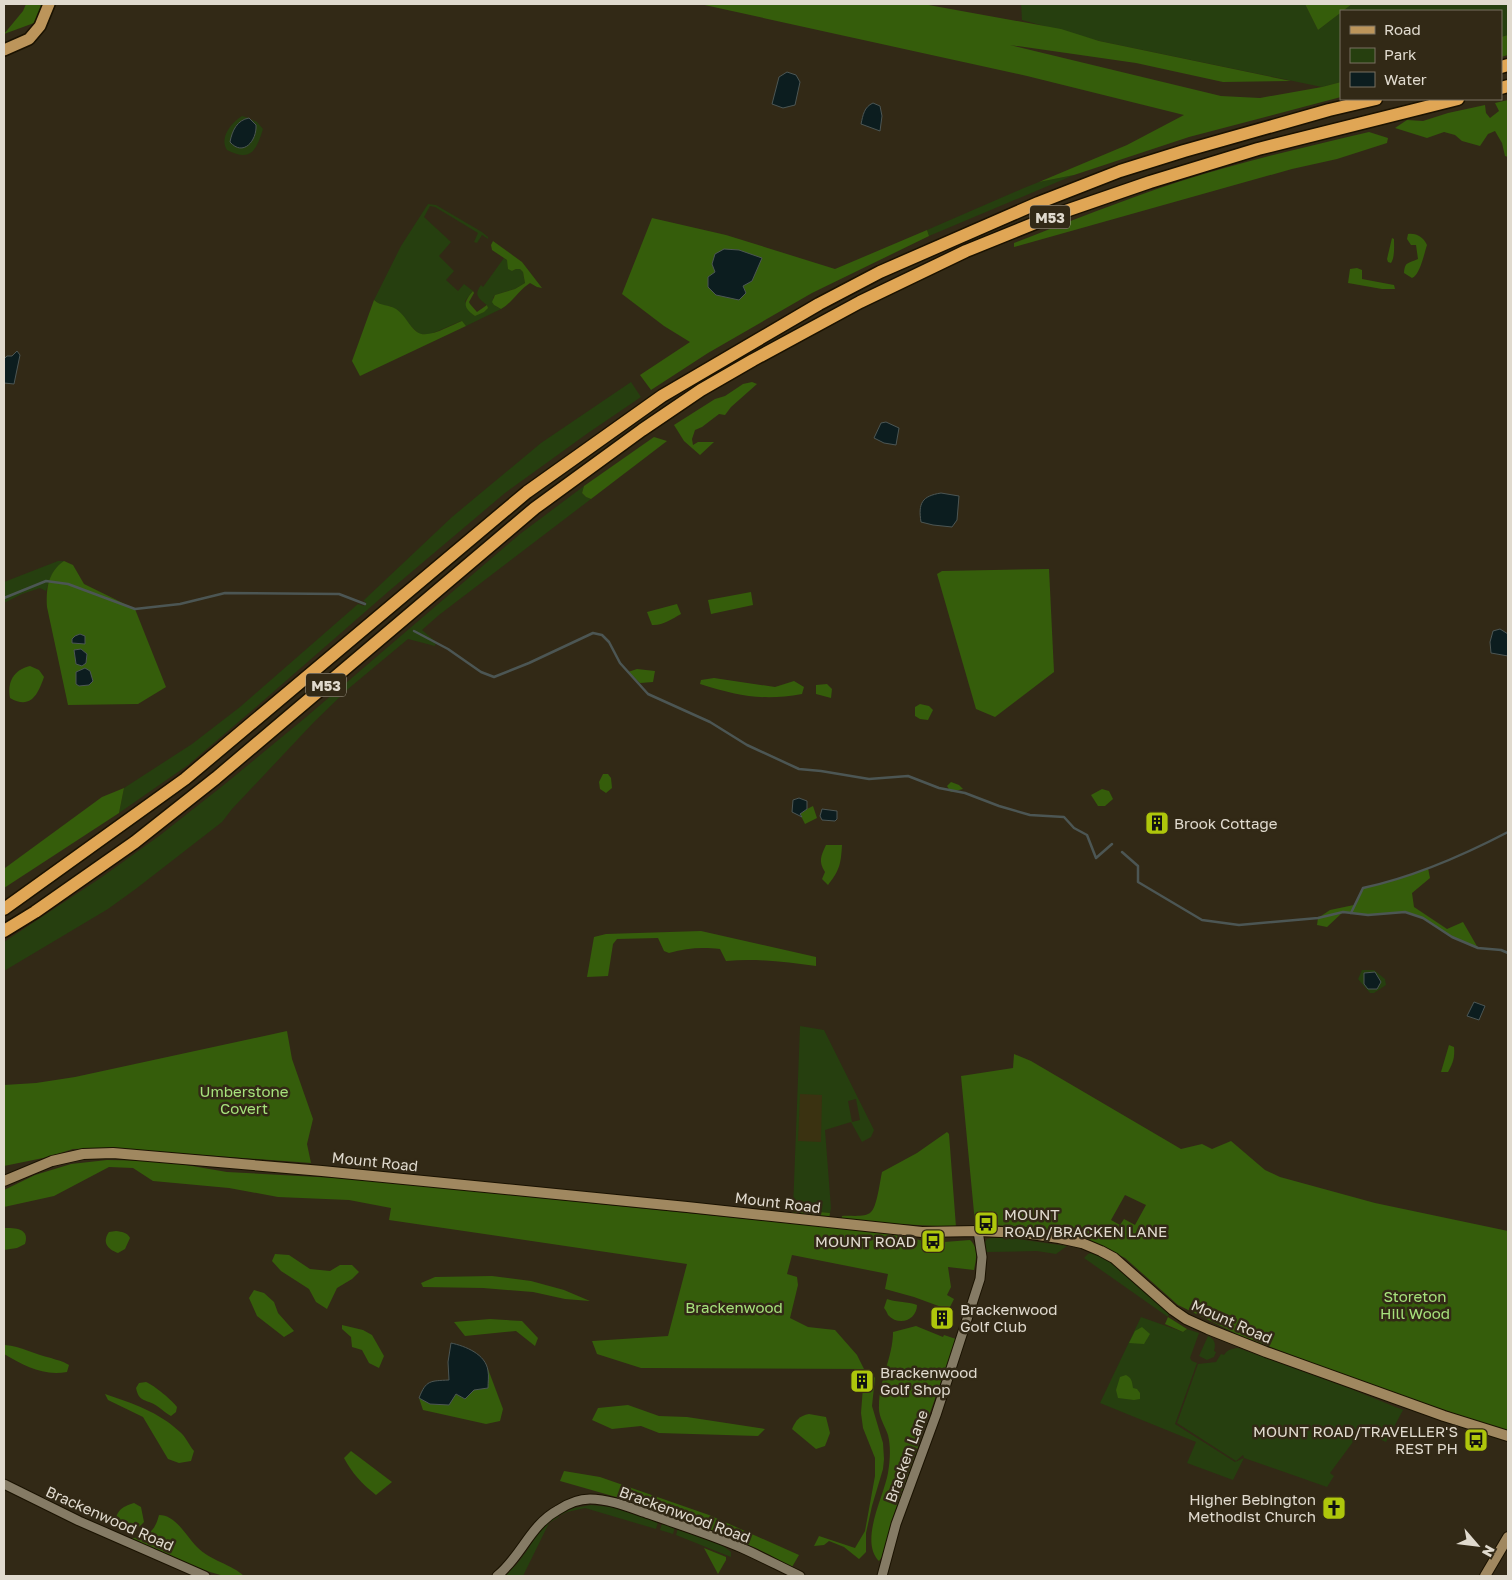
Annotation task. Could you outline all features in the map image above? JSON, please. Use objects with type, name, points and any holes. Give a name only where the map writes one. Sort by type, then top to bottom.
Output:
[{"type":"highway","name":"M53","points":[[4,909],[185,780],[527,492],[662,396],[811,308],[880,272],[1030,207],[1120,171],[1329,110],[1372,100]]},
{"type":"highway","name":"M53","points":[[4,931],[35,912],[135,842],[216,778],[535,508],[671,410],[753,360],[860,302],[966,251],[1060,213],[1150,182],[1258,150],[1454,100]]},
{"type":"main road","points":[[4,50],[29,39],[40,26],[49,4]]},
{"type":"main road","name":"Mount Road","points":[[4,1181],[52,1161],[84,1154],[113,1152],[677,1206],[922,1232],[978,1231],[1024,1233],[1059,1238],[1082,1244],[1114,1258],[1173,1310],[1186,1319],[1208,1329],[1266,1352],[1444,1416],[1508,1436]]},
{"type":"main road","points":[[1486,1576],[1508,1537]]},
{"type":"street","name":"Bracken Lane","points":[[882,1576],[896,1524],[936,1415],[980,1279],[982,1258],[978,1231]]},
{"type":"street","name":"Brackenwood Road","points":[[4,1484],[79,1520],[205,1576]]},
{"type":"street","name":"Brackenwood Road","points":[[497,1576],[513,1561],[532,1532],[543,1520],[571,1503],[588,1499],[624,1506],[692,1528],[743,1549],[800,1576]]},
{"type":"green space","points":[[26,4],[45,4],[34,23],[4,34],[23,11]]},
{"type":"green space","points":[[700,4],[923,4],[1061,29],[1099,41],[1291,81],[1223,82],[1136,63],[1010,45],[1221,96],[1260,98],[1340,82],[1340,97],[1189,137],[1074,175],[1039,182],[1127,145],[1184,115],[1027,76]]},
{"type":"green space","points":[[1021,4],[1305,4],[1318,30],[1340,13],[1340,82],[1322,87],[1099,41],[1022,20]]},
{"type":"green space","points":[[1305,4],[1352,4],[1344,10],[1340,10],[1340,13],[1318,30]]},
{"type":"green space","points":[[1352,4],[1508,4],[1508,35],[1502,37],[1502,10],[1343,10]]},
{"type":"green space","points":[[1508,35],[1508,55],[1502,57],[1502,37]]},
{"type":"green space","points":[[1508,100],[1508,157],[1505,156],[1502,143],[1495,131],[1488,134],[1480,146],[1462,141],[1455,135],[1444,132],[1427,138],[1395,128],[1407,120],[1423,121],[1485,105],[1486,113],[1490,118],[1499,111],[1495,103]]},
{"type":"green space","points":[[242,116],[249,118],[244,119],[235,127],[232,144],[235,146],[242,148],[251,142],[256,125],[251,119],[257,122],[263,129],[255,148],[251,152],[242,155],[227,150],[224,141],[227,131]]},
{"type":"green space","points":[[1369,132],[1388,138],[1387,143],[1337,159],[1292,169],[1014,247],[1014,243],[1178,182],[1249,161]]},
{"type":"green space","points":[[1074,175],[929,236],[927,230],[1024,188],[1039,182]]},
{"type":"green space","points":[[428,204],[436,205],[488,237],[488,239],[482,235],[477,243],[474,242],[478,233],[435,207],[430,206],[424,217],[451,242],[439,256],[454,271],[446,280],[458,291],[464,284],[473,291],[465,301],[475,316],[488,306],[478,297],[477,292],[481,285],[483,287],[504,258],[507,260],[512,271],[520,269],[523,272],[525,283],[515,289],[495,295],[493,298],[494,305],[501,309],[466,326],[461,321],[429,335],[419,334],[390,306],[382,306],[374,300],[401,246]]},
{"type":"green space","points":[[652,218],[726,235],[835,269],[927,230],[929,236],[812,293],[708,353],[651,390],[640,375],[690,342],[664,326],[622,294]]},
{"type":"green space","points":[[1408,234],[1419,236],[1427,245],[1419,269],[1412,278],[1404,273],[1405,266],[1418,259],[1416,245],[1411,245],[1407,239]]},
{"type":"green space","points":[[1392,238],[1394,239],[1394,251],[1391,263],[1387,259]]},
{"type":"green space","points":[[493,241],[522,262],[542,288],[530,283],[501,309],[492,302],[495,295],[515,289],[525,283],[523,272],[520,269],[512,271],[508,269],[507,260],[492,250],[491,245]]},
{"type":"green space","points":[[1357,268],[1362,270],[1362,279],[1394,285],[1395,289],[1382,289],[1348,283],[1350,269]]},
{"type":"green space","points":[[473,291],[474,293],[469,302],[477,312],[487,305],[488,308],[475,316],[466,307],[466,301]]},
{"type":"green space","points":[[374,300],[396,309],[414,330],[421,334],[433,333],[462,321],[466,326],[360,376],[352,361]]},
{"type":"green space","points":[[631,382],[641,397],[505,493],[188,765],[119,813],[124,788],[192,744],[240,707],[358,604],[364,606],[366,602],[363,601],[452,517],[541,443]]},
{"type":"green space","points":[[752,382],[757,384],[731,407],[725,415],[719,414],[695,430],[692,439],[693,445],[698,442],[714,442],[700,455],[684,441],[674,425],[715,399],[725,396],[743,384]]},
{"type":"green space","points":[[654,437],[667,441],[591,499],[582,493],[584,486]]},
{"type":"green space","points":[[584,486],[582,493],[591,499],[422,630],[436,642],[435,646],[408,639],[348,689],[314,722],[222,822],[108,909],[4,971],[4,942],[102,877],[159,836],[305,718],[520,534]]},
{"type":"green space","points":[[58,561],[64,561],[52,574],[46,591],[40,588],[4,603],[4,582]]},
{"type":"green space","points":[[64,561],[73,565],[84,584],[135,609],[166,687],[138,704],[68,705],[47,607],[51,575]]},
{"type":"green space","points":[[1049,569],[1054,672],[995,717],[976,709],[937,574],[942,571]]},
{"type":"green space","points":[[751,592],[753,605],[711,614],[708,600]]},
{"type":"green space","points":[[677,604],[681,614],[671,620],[652,625],[647,612]]},
{"type":"green space","points":[[30,666],[39,670],[44,677],[36,694],[33,698],[23,702],[10,698],[9,692],[13,677],[20,670]]},
{"type":"green space","points":[[637,669],[655,671],[653,682],[640,683],[628,672]]},
{"type":"green space","points":[[714,678],[775,687],[794,681],[804,687],[802,694],[763,697],[726,692],[700,684],[701,680]]},
{"type":"green space","points":[[827,684],[832,689],[831,698],[816,694],[816,685]]},
{"type":"green space","points":[[920,704],[929,706],[933,710],[928,720],[915,716],[915,707]]},
{"type":"green space","points":[[603,774],[608,774],[611,778],[612,788],[606,793],[600,789],[599,782]]},
{"type":"green space","points":[[951,782],[963,789],[951,792],[947,786]]},
{"type":"green space","points":[[124,788],[119,813],[4,888],[5,868],[102,797]]},
{"type":"green space","points":[[1102,789],[1109,791],[1113,799],[1105,806],[1098,806],[1091,795]]},
{"type":"green space","points":[[813,806],[817,818],[805,824],[800,814]]},
{"type":"green space","points":[[826,845],[842,845],[839,866],[828,885],[822,879],[825,872],[821,862]]},
{"type":"green space","points":[[1428,868],[1430,878],[1412,893],[1414,907],[1447,929],[1463,922],[1478,948],[1452,937],[1423,918],[1405,912],[1368,915],[1343,912],[1327,927],[1317,925],[1318,918],[1330,910],[1354,905],[1363,888]]},
{"type":"green space","points":[[701,931],[816,957],[816,966],[760,960],[726,961],[720,949],[694,948],[669,953],[664,951],[658,938],[617,939],[613,944],[608,976],[587,977],[594,937],[606,934]]},
{"type":"green space","points":[[1362,970],[1374,970],[1385,979],[1386,985],[1374,993],[1370,993],[1358,979]]},
{"type":"green space","points":[[800,1026],[824,1030],[874,1130],[871,1137],[862,1142],[851,1122],[825,1130],[830,1213],[793,1209]],"holes":[[[856,1099],[860,1120],[852,1122],[848,1101]]]},
{"type":"green space","name":"Umberstone Covert","points":[[287,1031],[292,1059],[313,1119],[307,1144],[311,1163],[108,1148],[73,1149],[48,1157],[4,1166],[4,1085],[36,1083],[75,1077]]},
{"type":"green space","points":[[1449,1045],[1454,1047],[1453,1060],[1448,1072],[1441,1072]]},
{"type":"green space","name":"Storeton Hill Wood","points":[[1014,1054],[1031,1061],[1181,1149],[1202,1144],[1212,1149],[1231,1141],[1265,1170],[1280,1177],[1375,1203],[1508,1231],[1508,1432],[1352,1378],[1239,1335],[1178,1305],[1125,1258],[1087,1239],[1030,1228],[975,1223],[961,1076],[1013,1068]],"holes":[[[1125,1195],[1146,1205],[1135,1225],[1124,1219],[1120,1225],[1111,1220]]]},
{"type":"green space","points":[[947,1132],[949,1134],[956,1227],[841,1221],[842,1216],[861,1216],[871,1212],[877,1200],[882,1172],[917,1153]]},
{"type":"green space","name":"Brackenwood","points":[[107,1160],[163,1161],[227,1172],[354,1179],[885,1233],[931,1243],[970,1240],[976,1250],[976,1258],[974,1270],[948,1267],[951,1287],[947,1295],[954,1299],[950,1307],[944,1308],[885,1289],[888,1274],[792,1255],[787,1274],[797,1277],[798,1285],[790,1318],[808,1327],[835,1330],[857,1355],[864,1369],[641,1368],[597,1354],[592,1341],[668,1336],[687,1264],[389,1220],[391,1208],[349,1200],[278,1197],[229,1188],[153,1181],[133,1168],[109,1167],[54,1196],[4,1207],[4,1190],[35,1175],[71,1164]]},
{"type":"green space","points":[[793,1209],[830,1213],[829,1219],[792,1214]]},
{"type":"green space","points":[[4,1228],[17,1229],[23,1232],[26,1239],[25,1244],[17,1248],[4,1250]]},
{"type":"green space","points":[[109,1232],[126,1233],[130,1238],[125,1249],[118,1253],[108,1247],[106,1242]]},
{"type":"green space","points":[[1011,1238],[1067,1246],[1056,1254],[1037,1251],[984,1251],[985,1242],[987,1239]]},
{"type":"green space","points":[[1091,1253],[1100,1255],[1110,1261],[1132,1278],[1169,1312],[1168,1317],[1084,1258]]},
{"type":"green space","points":[[275,1254],[289,1255],[310,1269],[330,1271],[340,1265],[352,1265],[359,1272],[352,1279],[337,1288],[327,1309],[316,1302],[309,1289],[281,1271],[272,1261]]},
{"type":"green space","points":[[492,1276],[531,1281],[564,1290],[590,1301],[565,1299],[533,1292],[483,1288],[423,1287],[421,1283],[435,1277]]},
{"type":"green space","points":[[254,1290],[264,1293],[274,1302],[278,1313],[294,1331],[284,1337],[257,1316],[249,1298]]},
{"type":"green space","points":[[887,1299],[917,1305],[914,1315],[902,1321],[892,1319],[884,1308]]},
{"type":"green space","points":[[1141,1317],[1183,1332],[1187,1329],[1199,1333],[1190,1358],[1197,1363],[1175,1424],[1235,1462],[1244,1458],[1233,1480],[1187,1463],[1196,1442],[1100,1403]]},
{"type":"green space","points":[[1168,1317],[1187,1329],[1183,1332],[1165,1324]]},
{"type":"green space","points":[[490,1319],[522,1321],[538,1338],[535,1346],[516,1331],[465,1336],[454,1322]]},
{"type":"green space","points":[[342,1325],[363,1330],[372,1335],[384,1356],[379,1368],[369,1363],[362,1350],[352,1347],[351,1337],[342,1329]]},
{"type":"green space","points":[[916,1326],[943,1337],[944,1335],[956,1339],[893,1518],[884,1554],[879,1561],[873,1552],[871,1542],[872,1530],[874,1518],[886,1483],[890,1454],[888,1435],[879,1410],[880,1396],[891,1350],[893,1332]]},
{"type":"green space","points":[[1142,1327],[1150,1334],[1144,1344],[1129,1343],[1135,1331]]},
{"type":"green space","points":[[1208,1336],[1214,1340],[1214,1351],[1216,1352],[1214,1357],[1207,1360],[1199,1356]]},
{"type":"green space","points":[[5,1345],[64,1362],[69,1365],[67,1372],[50,1373],[27,1366],[4,1354]]},
{"type":"green space","points":[[1238,1348],[1403,1410],[1386,1442],[1361,1431],[1330,1473],[1334,1476],[1327,1487],[1244,1458],[1243,1455],[1236,1461],[1177,1423],[1198,1364],[1216,1362],[1221,1354],[1224,1355],[1232,1349]]},
{"type":"green space","points":[[488,1369],[503,1409],[500,1421],[486,1424],[423,1410],[419,1398],[430,1404],[456,1394],[465,1399],[474,1390],[488,1387]]},
{"type":"green space","points":[[867,1373],[872,1374],[875,1378],[872,1406],[883,1443],[884,1459],[866,1533],[866,1552],[859,1559],[844,1547],[829,1541],[824,1545],[814,1546],[819,1536],[855,1548],[865,1531],[875,1476],[875,1458],[863,1428],[861,1413],[863,1387],[866,1386],[864,1375]]},
{"type":"green space","points":[[1126,1375],[1131,1379],[1133,1388],[1137,1389],[1140,1393],[1140,1399],[1118,1398],[1116,1390],[1120,1377]]},
{"type":"green space","points":[[146,1382],[172,1401],[177,1407],[176,1412],[171,1416],[139,1396],[136,1388],[139,1383]]},
{"type":"green space","points":[[105,1394],[145,1409],[172,1425],[182,1434],[194,1451],[191,1461],[179,1463],[168,1459],[143,1417],[108,1400]]},
{"type":"green space","points":[[628,1405],[659,1416],[687,1417],[765,1429],[758,1436],[659,1433],[641,1426],[612,1429],[592,1420],[598,1408]]},
{"type":"green space","points":[[809,1414],[826,1417],[830,1433],[825,1446],[816,1449],[792,1429],[798,1419]]},
{"type":"green space","points":[[351,1451],[392,1482],[376,1495],[350,1469],[344,1458]]},
{"type":"green space","points":[[564,1471],[600,1477],[709,1515],[799,1555],[792,1567],[756,1548],[644,1505],[560,1481]]},
{"type":"green space","points":[[134,1503],[141,1507],[144,1522],[134,1530],[115,1525],[120,1510]]},
{"type":"green space","points":[[591,1505],[611,1507],[658,1522],[656,1529],[585,1508],[560,1514],[574,1508]]},
{"type":"green space","points":[[159,1515],[171,1518],[176,1522],[202,1552],[244,1576],[224,1576],[189,1566],[129,1539],[141,1537],[149,1533],[155,1526]]},
{"type":"green space","points":[[557,1515],[559,1517],[549,1523],[523,1576],[504,1576],[516,1565],[541,1528]]},
{"type":"green space","points":[[662,1523],[675,1527],[673,1534],[660,1530]]},
{"type":"green space","points":[[678,1528],[723,1546],[731,1552],[731,1557],[676,1535]]},
{"type":"green space","points":[[704,1548],[726,1557],[718,1574]]},
{"type":"sand","points":[[800,1094],[822,1095],[821,1142],[798,1141]]},
{"type":"water","points":[[787,72],[796,75],[800,82],[795,105],[783,108],[772,104],[779,77]]},
{"type":"water","points":[[873,103],[880,106],[882,116],[880,131],[861,124],[863,114]]},
{"type":"water","points":[[249,118],[256,125],[256,131],[252,141],[240,148],[230,142],[232,134],[241,121]]},
{"type":"water","points":[[724,249],[739,250],[762,258],[752,281],[743,286],[746,293],[739,300],[716,295],[708,287],[708,277],[715,272],[712,264],[715,254]]},
{"type":"water","points":[[17,351],[20,355],[14,384],[4,383],[4,359],[7,356],[12,356]]},
{"type":"water","points":[[886,422],[899,428],[896,445],[884,443],[874,438],[881,423]]},
{"type":"water","points":[[941,493],[959,496],[957,520],[952,527],[921,522],[920,510],[923,502],[929,496]]},
{"type":"water","points":[[1500,629],[1508,634],[1508,656],[1491,653],[1490,642],[1493,631]]},
{"type":"water","points":[[80,634],[85,636],[85,644],[72,643],[72,639]]},
{"type":"water","points":[[81,649],[87,654],[86,663],[82,666],[76,664],[74,650]]},
{"type":"water","points":[[85,668],[90,671],[93,681],[89,685],[79,686],[76,684],[76,672]]},
{"type":"water","points":[[799,798],[807,801],[807,809],[800,814],[802,817],[792,812],[793,800]]},
{"type":"water","points":[[822,809],[837,811],[837,819],[835,821],[822,820],[820,816]]},
{"type":"water","points":[[1375,972],[1381,982],[1377,989],[1368,989],[1364,984],[1364,973]]},
{"type":"water","points":[[1474,1002],[1485,1006],[1479,1020],[1467,1016]]},
{"type":"water","points":[[451,1343],[462,1346],[479,1355],[488,1371],[488,1388],[474,1390],[465,1399],[456,1394],[449,1405],[430,1404],[419,1398],[424,1388],[430,1383],[449,1380],[448,1362]]},
{"type":"waterway","points":[[4,598],[46,581],[68,584],[135,609],[180,604],[225,593],[339,594],[365,604]]},
{"type":"waterway","points":[[414,631],[448,649],[481,672],[494,677],[593,633],[602,635],[609,642],[620,663],[648,694],[710,722],[747,745],[799,769],[869,779],[908,776],[939,788],[965,793],[1030,815],[1064,817],[1074,828],[1087,835],[1096,858],[1112,844]]},
{"type":"waterway","points":[[1351,913],[1363,888],[1401,878],[1437,865],[1508,832]]},
{"type":"waterway","points":[[1122,852],[1138,866],[1138,882],[1202,920],[1239,925],[1318,918],[1343,912],[1368,915],[1405,912],[1423,918],[1452,937],[1478,948],[1501,950],[1508,953]]},
{"type":"place","name":"Brook Cottage","points":[[1157,823]]},
{"type":"place","name":"MOUNT ROAD/BRACKEN LANE","points":[[986,1223]]},
{"type":"place","name":"MOUNT ROAD","points":[[933,1241]]},
{"type":"place","name":"Brackenwood Golf Club","points":[[942,1318]]},
{"type":"place","name":"Brackenwood Golf Shop","points":[[862,1381]]},
{"type":"place","name":"MOUNT ROAD/TRAVELLER'S REST PH","points":[[1476,1440]]},
{"type":"place","name":"Higher Bebington Methodist Church","points":[[1334,1508]]}]
